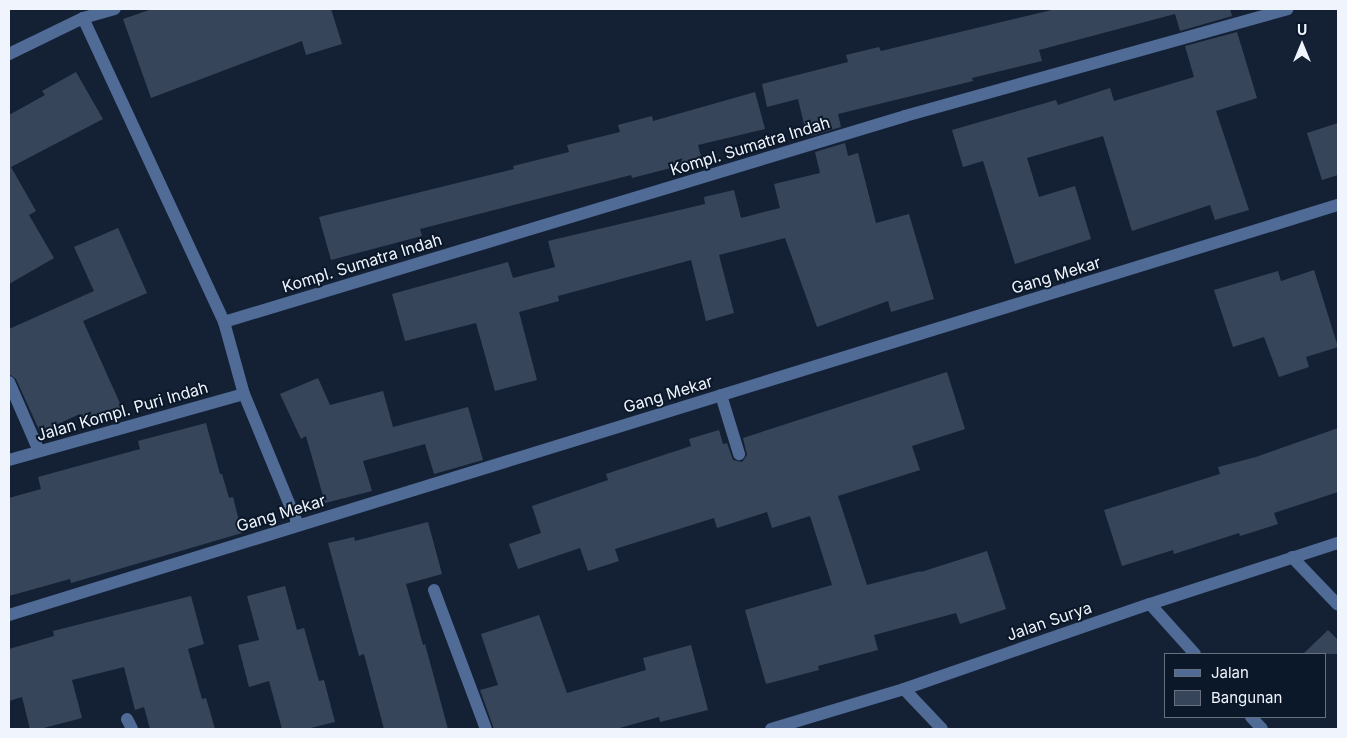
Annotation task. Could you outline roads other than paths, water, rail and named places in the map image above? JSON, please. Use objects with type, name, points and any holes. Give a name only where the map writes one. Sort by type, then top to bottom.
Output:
[{"type":"street","points":[[9,54],[83,18],[116,9]]},
{"type":"street","name":"Kompl. Sumatra Indah","points":[[224,322],[905,116],[1287,9]]},
{"type":"street","points":[[83,18],[224,322],[244,394],[298,525]]},
{"type":"street","name":"Gang Mekar","points":[[9,615],[1338,205]]},
{"type":"street","points":[[9,382],[39,451]]},
{"type":"street","name":"Jalan Kompl. Puri Indah","points":[[9,460],[244,394]]},
{"type":"street","points":[[721,395],[739,454]]},
{"type":"street","name":"Jalan Surya","points":[[771,729],[904,689],[1150,604],[1338,543]]},
{"type":"street","points":[[1292,557],[1338,605]]},
{"type":"street","points":[[434,590],[486,729]]},
{"type":"street","points":[[1150,604],[1194,653]]},
{"type":"street","points":[[904,689],[942,729]]},
{"type":"street","points":[[1252,718],[1262,729]]}]
